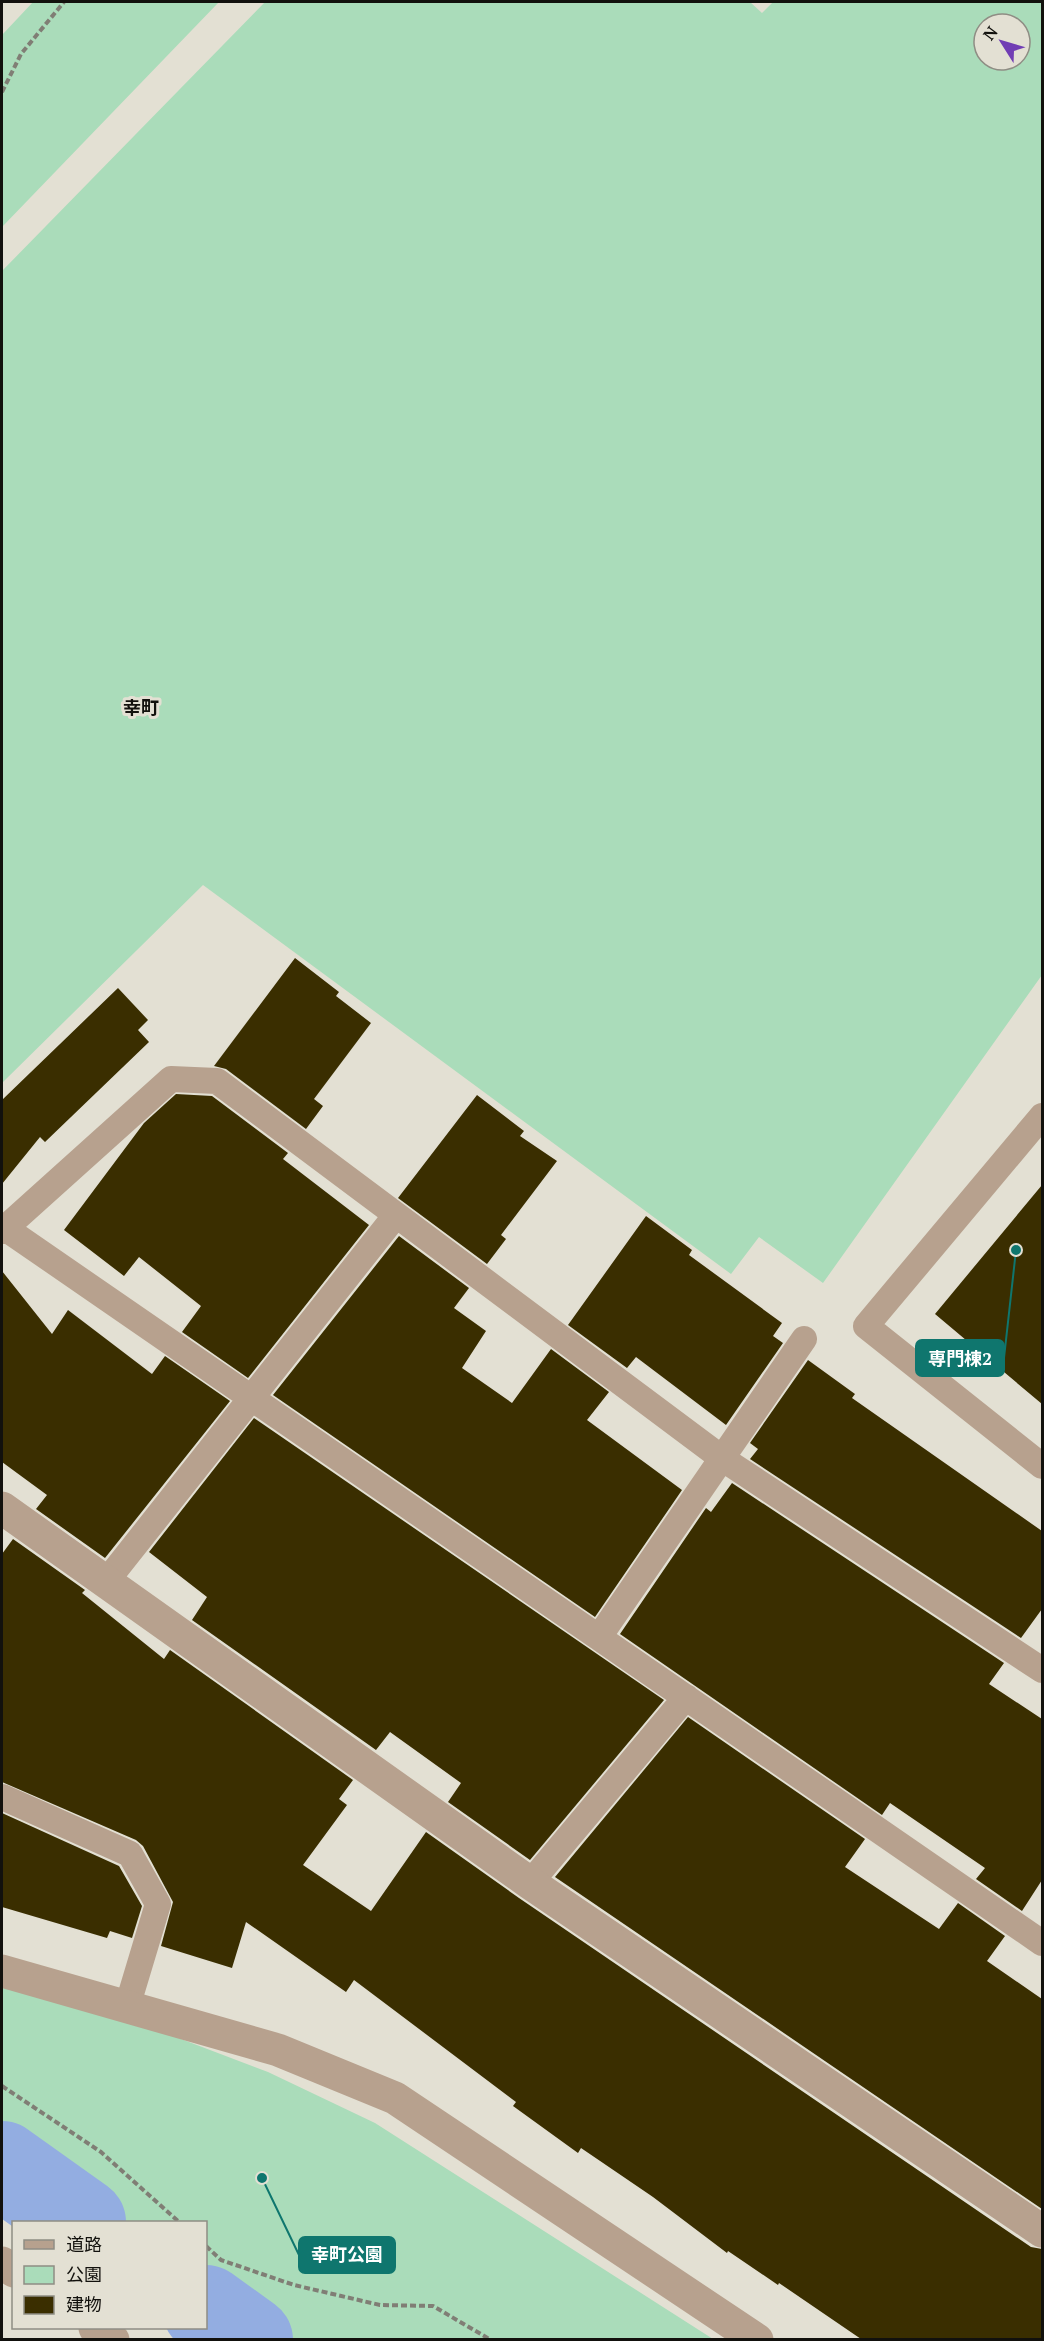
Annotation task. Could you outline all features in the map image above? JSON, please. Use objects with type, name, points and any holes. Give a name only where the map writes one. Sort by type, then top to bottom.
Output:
[{"type":"street","points":[[2,1508],[530,1883],[1042,2230]]},
{"type":"street","points":[[2,1971],[278,2050],[395,2098],[757,2340]]},
{"type":"street","points":[[96,2329],[113,2340]]},
{"type":"lane","points":[[1041,1938],[599,1638],[3,1228],[171,1079],[217,1081],[723,1459],[1042,1670]]},
{"type":"lane","points":[[1042,1116],[866,1326],[1042,1466]]},
{"type":"lane","points":[[105,1583],[396,1215]]},
{"type":"lane","points":[[599,1638],[804,1339]]},
{"type":"lane","points":[[530,1883],[686,1697]]},
{"type":"lane","points":[[2,1797],[130,1854],[158,1904],[127,2007]]},
{"type":"path","points":[[2,92],[21,54],[64,2]]},
{"type":"path","points":[[2,2086],[101,2152],[177,2221]]},
{"type":"path","points":[[207,2247],[221,2260],[294,2285],[380,2305],[433,2306],[491,2340]]},
{"type":"green space","points":[[33,2],[219,2],[2,227],[2,35]]},
{"type":"green space","points":[[265,2],[750,2],[762,13],[773,2],[1042,2],[1042,975],[823,1283],[759,1237],[731,1274],[203,885],[2,1083],[2,271]]},
{"type":"green space","points":[[2,1971],[268,2072],[375,2123],[713,2339],[289,2339],[207,2281],[207,2221],[125,2221],[2,2133]]},
{"type":"building","points":[[295,958],[339,992],[336,996],[371,1023],[314,1099],[323,1106],[306,1129],[226,1069],[214,1066]]},
{"type":"building","points":[[118,988],[148,1020],[138,1030],[149,1042],[45,1142],[40,1137],[2,1184],[2,1100]]},
{"type":"building","points":[[176,1094],[212,1096],[288,1153],[283,1159],[369,1225],[248,1378],[182,1332],[201,1306],[139,1257],[124,1276],[64,1230],[144,1123]]},
{"type":"building","points":[[477,1095],[524,1131],[520,1136],[557,1161],[501,1235],[506,1239],[487,1264],[398,1198]]},
{"type":"building","points":[[1042,1185],[1042,1404],[935,1314]]},
{"type":"building","points":[[646,1216],[692,1250],[689,1255],[782,1323],[773,1336],[783,1343],[726,1425],[636,1357],[627,1368],[568,1325]]},
{"type":"building","points":[[399,1236],[469,1288],[454,1308],[486,1331],[462,1368],[512,1403],[551,1349],[609,1392],[587,1420],[682,1490],[595,1617],[273,1395]]},
{"type":"building","points":[[2,1271],[52,1334],[68,1310],[152,1374],[165,1356],[230,1401],[105,1558],[36,1509],[47,1495],[2,1462]]},
{"type":"building","points":[[808,1360],[855,1394],[852,1398],[1042,1531],[1042,1609],[1021,1638],[750,1459],[758,1449],[750,1443]]},
{"type":"building","points":[[254,1418],[664,1700],[530,1860],[448,1802],[461,1783],[390,1732],[376,1750],[192,1620],[207,1597],[149,1552]]},
{"type":"building","points":[[732,1483],[1004,1663],[989,1684],[1042,1719],[1042,1880],[1022,1911],[976,1879],[985,1868],[890,1803],[882,1815],[620,1634],[706,1508],[711,1512]]},
{"type":"building","points":[[13,1539],[85,1590],[82,1593],[164,1659],[170,1650],[353,1780],[339,1799],[347,1805],[303,1865],[371,1911],[426,1832],[519,1898],[1031,2247],[1042,2249],[1042,2340],[861,2339],[779,2283],[778,2285],[728,2251],[727,2253],[653,2197],[581,2148],[578,2153],[513,2106],[516,2102],[354,1980],[346,1992],[246,1922],[232,1968],[161,1946],[173,1902],[143,1846],[136,1840],[2,1782],[2,1554]]},
{"type":"building","points":[[688,1717],[865,1839],[845,1867],[939,1929],[958,1903],[1005,1936],[987,1961],[1042,1999],[1042,2209],[555,1877]]},
{"type":"building","points":[[2,1813],[119,1866],[142,1906],[132,1938],[110,1931],[107,1938],[2,1907]]},
{"type":"waterway","points":[[2,2165],[81,2221]]},
{"type":"waterway","points":[[207,2310],[249,2340]]},
{"type":"place","name":"専門棟2","points":[[1016,1250]]},
{"type":"place","name":"幸町公園","points":[[262,2178]]},
{"type":"district","name":"幸町","points":[[141,707]]}]
